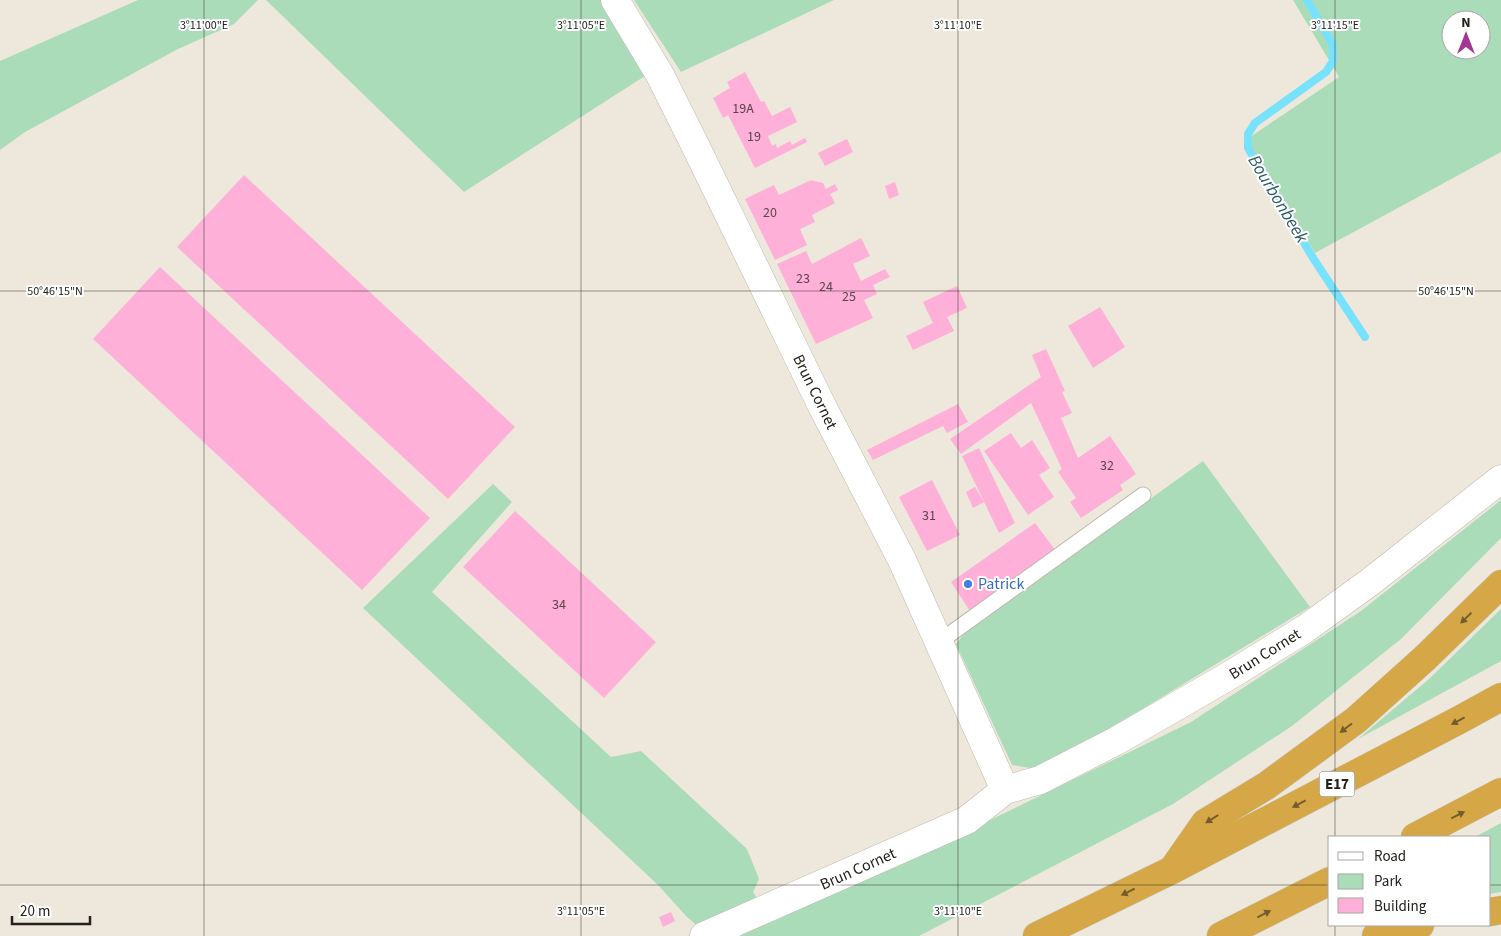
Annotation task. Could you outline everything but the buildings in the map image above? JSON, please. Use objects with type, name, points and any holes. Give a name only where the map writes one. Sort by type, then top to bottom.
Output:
[{"type":"highway","points":[[1172,870],[1205,824],[1266,786],[1356,720],[1425,658],[1501,584]]},
{"type":"highway","name":"E17","points":[[1037,936],[1172,870],[1444,729],[1501,697]]},
{"type":"highway","points":[[1417,836],[1501,792]]},
{"type":"highway","points":[[1221,936],[1328,882]]},
{"type":"highway","points":[[1376,936],[1416,926]]},
{"type":"street","name":"Brun Cornet","points":[[615,0],[660,75],[694,141],[822,406],[902,560],[1005,790]]},
{"type":"street","name":"Brun Cornet","points":[[704,936],[967,820],[1005,790],[1040,780],[1116,741],[1227,678],[1305,629],[1370,582],[1501,479]]},
{"type":"lane","points":[[939,642],[1143,495]]},
{"type":"green space","points":[[138,0],[258,0],[234,24],[178,49],[25,132],[0,150],[0,61]]},
{"type":"green space","points":[[266,0],[604,0],[645,76],[464,192]]},
{"type":"green space","points":[[634,0],[834,0],[681,72]]},
{"type":"green space","points":[[1293,0],[1501,0],[1501,152],[1315,253],[1247,139],[1339,77]]},
{"type":"green space","points":[[1203,461],[1310,607],[1075,750],[1037,769],[1012,765],[956,644],[967,630]]},
{"type":"green space","points":[[493,484],[512,502],[432,592],[611,757],[641,751],[747,849],[759,879],[753,892],[757,898],[701,929],[687,917],[658,885],[363,608]]},
{"type":"green space","points":[[1501,500],[1501,538],[1401,639],[1292,726],[1173,804],[919,936],[733,936],[933,848],[1191,722],[1361,611]]},
{"type":"green space","points":[[1501,609],[1501,661],[1358,739],[1429,679]]},
{"type":"green space","points":[[1501,823],[1501,892],[1491,894],[1491,836],[1477,836]]},
{"type":"waterway","name":"Bourbonbeek","points":[[1307,0],[1333,45],[1333,61],[1326,72],[1255,123],[1248,134],[1248,148],[1313,258],[1365,337]]},
{"type":"place","name":"Patrick","points":[[968,584]]}]
